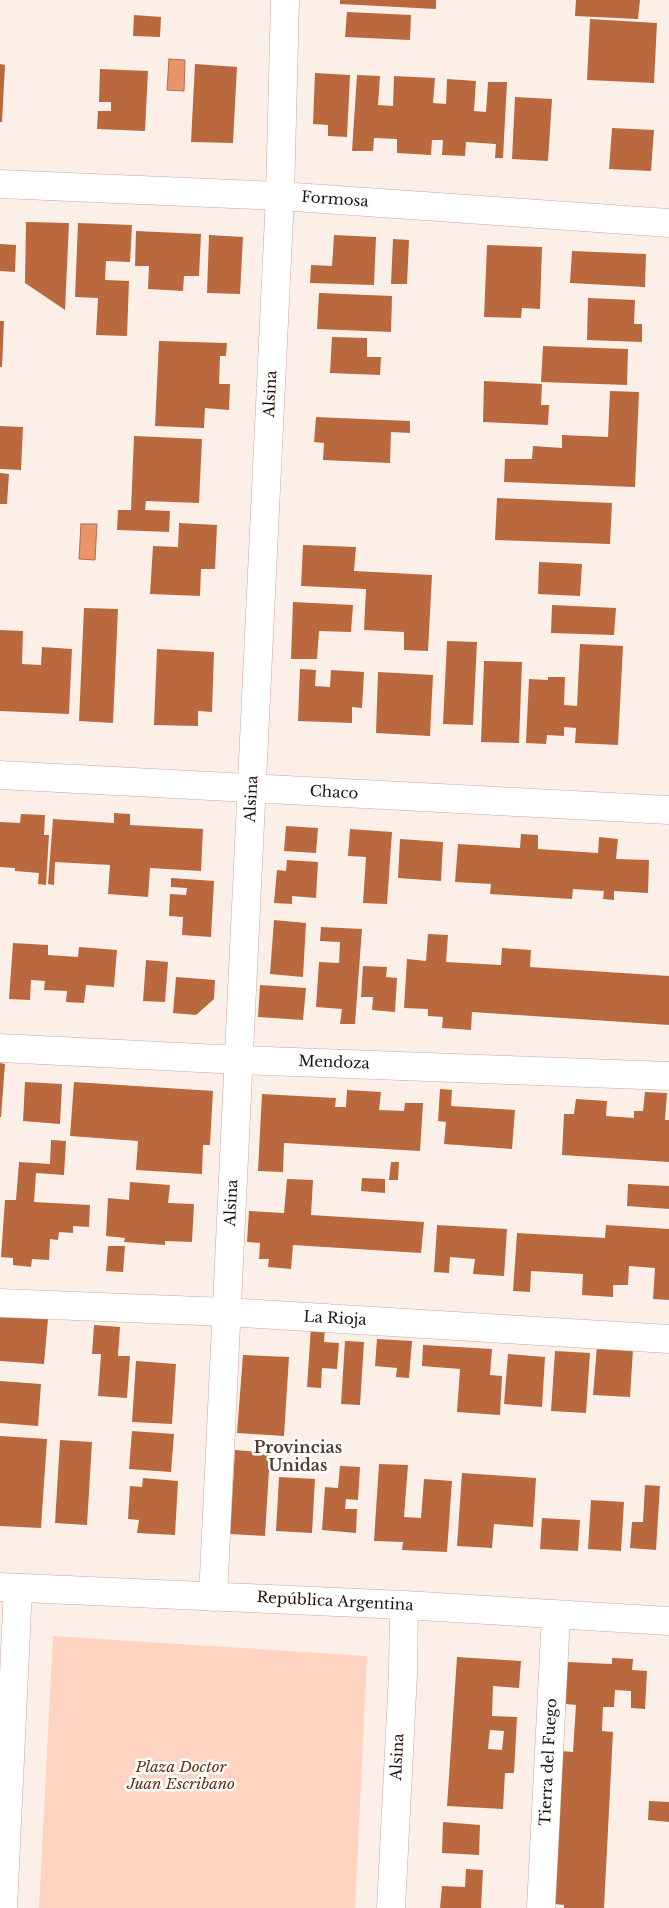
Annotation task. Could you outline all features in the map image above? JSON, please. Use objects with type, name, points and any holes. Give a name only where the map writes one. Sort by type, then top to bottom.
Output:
[{"type":"street","name":"Alsina","points":[[213,1597],[280,196],[285,0]]},
{"type":"street","name":"Formosa","points":[[0,184],[280,196],[669,223]]},
{"type":"street","name":"Chaco","points":[[0,775],[669,810]]},
{"type":"street","name":"Mendoza","points":[[0,1048],[240,1060],[669,1076]]},
{"type":"street","name":"La Rioja","points":[[0,1302],[226,1312],[669,1339]]},
{"type":"street","name":"República Argentina","points":[[9,1588],[404,1605],[669,1621]]},
{"type":"street","points":[[3,1908],[9,1588]]},
{"type":"street","name":"Alsina","points":[[390,1908],[403,1674],[404,1605]]},
{"type":"street","name":"Tierra del Fuego","points":[[541,1908],[556,1615]]},
{"type":"green space","name":"Plaza Doctor Juan Escribano","points":[[53,1636],[367,1656],[355,1908],[39,1908]]},
{"type":"shaded area","points":[[169,59],[185,60],[184,91],[167,90]]},
{"type":"shaded area","points":[[81,524],[97,524],[95,560],[79,559]]},
{"type":"building","points":[[340,0],[436,0],[436,9],[340,4]]},
{"type":"building","points":[[576,0],[640,0],[638,19],[575,16]]},
{"type":"building","points":[[347,12],[411,15],[410,40],[345,37]]},
{"type":"building","points":[[134,15],[161,17],[160,37],[133,36]]},
{"type":"building","points":[[590,19],[657,23],[654,83],[587,80]]},
{"type":"building","points":[[0,64],[5,65],[2,122],[0,122]]},
{"type":"building","points":[[195,64],[237,67],[233,143],[191,142]]},
{"type":"building","points":[[100,69],[148,71],[145,131],[97,129],[98,111],[111,111],[111,102],[99,102]]},
{"type":"building","points":[[315,73],[350,75],[347,137],[328,136],[328,125],[313,124]]},
{"type":"building","points":[[357,75],[380,76],[378,105],[393,106],[394,76],[435,78],[433,103],[446,104],[447,79],[476,81],[474,111],[486,112],[488,82],[507,82],[503,158],[495,158],[496,144],[466,142],[465,156],[442,155],[443,140],[432,140],[431,155],[397,153],[397,139],[374,138],[373,151],[352,151]]},
{"type":"building","points":[[515,97],[552,99],[548,161],[512,159]]},
{"type":"building","points":[[612,128],[654,130],[651,171],[609,169]]},
{"type":"building","points":[[26,222],[69,223],[65,310],[25,283]]},
{"type":"building","points":[[78,223],[132,225],[130,262],[106,261],[105,280],[129,281],[127,336],[96,335],[98,298],[75,297]]},
{"type":"building","points":[[136,231],[201,234],[199,276],[184,276],[183,291],[148,289],[149,266],[135,266]]},
{"type":"building","points":[[209,235],[243,237],[240,294],[207,293]]},
{"type":"building","points":[[334,235],[376,237],[374,285],[310,283],[311,265],[332,266]]},
{"type":"building","points":[[393,239],[409,240],[407,284],[391,284]]},
{"type":"building","points":[[0,244],[16,245],[15,272],[0,271]]},
{"type":"building","points":[[487,245],[542,247],[540,309],[522,308],[521,318],[484,317]]},
{"type":"building","points":[[572,251],[646,254],[645,287],[570,283]]},
{"type":"building","points":[[319,293],[392,296],[391,332],[317,329]]},
{"type":"building","points":[[588,298],[635,300],[634,324],[642,324],[642,342],[587,340]]},
{"type":"building","points":[[0,321],[4,321],[2,367],[0,367]]},
{"type":"building","points":[[332,337],[367,338],[367,357],[381,357],[380,375],[330,373]]},
{"type":"building","points":[[159,341],[227,343],[226,356],[220,356],[219,384],[230,384],[229,410],[205,408],[204,428],[155,426]]},
{"type":"building","points":[[543,346],[628,349],[627,385],[541,382]]},
{"type":"building","points":[[484,381],[542,384],[541,405],[549,405],[548,425],[483,422]]},
{"type":"building","points":[[610,391],[639,392],[635,487],[504,482],[505,459],[532,459],[533,446],[562,448],[562,435],[608,437]]},
{"type":"building","points":[[316,417],[410,421],[410,433],[391,432],[390,463],[323,460],[324,443],[314,442]]},
{"type":"building","points":[[0,426],[23,427],[21,470],[0,469]]},
{"type":"building","points":[[134,436],[202,439],[199,503],[146,501],[145,510],[170,511],[169,532],[117,530],[118,510],[131,510]]},
{"type":"building","points":[[0,473],[9,474],[7,504],[0,504]]},
{"type":"building","points":[[497,498],[612,503],[610,544],[495,540]]},
{"type":"building","points":[[179,523],[217,525],[215,569],[201,569],[200,596],[150,594],[153,546],[178,547]]},
{"type":"building","points":[[303,545],[356,547],[354,571],[432,575],[428,651],[404,650],[404,632],[364,630],[366,589],[301,586]]},
{"type":"building","points":[[539,562],[582,564],[580,596],[538,594]]},
{"type":"building","points":[[293,602],[353,605],[351,632],[319,631],[317,659],[291,659]]},
{"type":"building","points":[[552,605],[616,608],[614,635],[551,633]]},
{"type":"building","points":[[84,608],[118,609],[113,723],[79,721]]},
{"type":"building","points":[[0,630],[23,631],[22,664],[41,665],[42,647],[72,649],[69,714],[0,711]]},
{"type":"building","points":[[447,641],[477,642],[473,725],[443,724]]},
{"type":"building","points":[[580,644],[623,646],[618,745],[575,743],[576,728],[564,727],[564,736],[547,735],[546,744],[526,743],[529,679],[548,680],[548,677],[565,677],[564,705],[577,706]]},
{"type":"building","points":[[157,649],[214,652],[212,712],[198,711],[198,726],[154,725]]},
{"type":"building","points":[[484,661],[522,662],[519,743],[481,742]]},
{"type":"building","points":[[300,669],[316,670],[315,686],[330,687],[331,670],[364,672],[362,708],[352,707],[352,723],[298,721]]},
{"type":"building","points":[[378,672],[433,675],[430,736],[376,733]]},
{"type":"building","points":[[114,813],[130,814],[130,825],[203,829],[201,871],[150,868],[148,897],[108,894],[110,865],[55,862],[54,885],[48,884],[53,819],[114,823]]},
{"type":"building","points":[[21,814],[45,815],[44,835],[49,835],[46,885],[38,884],[39,873],[15,871],[15,868],[0,867],[0,822],[20,823]]},
{"type":"building","points":[[286,826],[318,828],[316,853],[284,851]]},
{"type":"building","points":[[350,829],[392,832],[387,904],[363,903],[366,857],[348,856]]},
{"type":"building","points":[[521,834],[538,835],[538,849],[598,853],[599,837],[618,839],[616,859],[649,860],[648,893],[614,891],[614,900],[603,899],[604,891],[573,889],[572,899],[490,894],[491,884],[455,882],[458,844],[520,848]]},
{"type":"building","points":[[400,839],[443,842],[441,881],[398,878]]},
{"type":"building","points":[[287,860],[318,862],[316,898],[292,896],[292,904],[274,903],[277,870],[286,871]]},
{"type":"building","points":[[171,878],[214,881],[211,937],[182,935],[183,917],[169,916],[170,894],[186,895],[187,888],[171,887]]},
{"type":"building","points":[[274,920],[306,923],[303,977],[270,974]]},
{"type":"building","points":[[321,927],[362,929],[355,1024],[340,1024],[342,1009],[316,1007],[319,962],[339,963],[340,942],[320,941]]},
{"type":"building","points":[[428,934],[448,935],[446,962],[501,965],[502,948],[531,950],[530,967],[669,976],[669,1025],[472,1012],[471,1030],[442,1028],[443,1017],[428,1016],[428,1009],[404,1008],[407,959],[426,961]]},
{"type":"building","points":[[13,943],[48,945],[48,955],[78,957],[79,947],[117,950],[114,987],[86,985],[84,1003],[66,1002],[67,991],[44,990],[45,981],[31,980],[30,1000],[9,999]]},
{"type":"building","points":[[146,960],[168,962],[165,1002],[143,1001]]},
{"type":"building","points":[[363,966],[387,967],[386,977],[397,978],[395,1012],[372,1010],[373,997],[361,997]]},
{"type":"building","points":[[176,977],[215,980],[214,999],[196,1015],[173,1013]]},
{"type":"building","points":[[260,985],[306,988],[303,1020],[258,1017]]},
{"type":"building","points":[[0,1063],[5,1064],[1,1117],[0,1117]]},
{"type":"building","points":[[25,1082],[62,1084],[60,1124],[23,1121]]},
{"type":"building","points":[[74,1082],[213,1091],[210,1145],[203,1145],[202,1174],[136,1170],[138,1141],[70,1136]]},
{"type":"building","points":[[440,1089],[452,1090],[451,1106],[515,1110],[512,1149],[444,1144],[446,1122],[438,1121]]},
{"type":"building","points":[[347,1090],[381,1092],[379,1110],[404,1111],[405,1103],[423,1103],[420,1151],[284,1143],[283,1172],[258,1171],[262,1094],[336,1098],[335,1107],[346,1107]]},
{"type":"building","points":[[645,1092],[667,1093],[665,1120],[669,1120],[669,1162],[562,1155],[564,1114],[574,1114],[576,1099],[607,1101],[606,1116],[634,1118],[634,1111],[643,1111]]},
{"type":"building","points":[[51,1140],[66,1141],[64,1175],[36,1173],[34,1202],[90,1205],[89,1227],[73,1226],[73,1233],[59,1232],[58,1240],[50,1239],[49,1260],[32,1259],[31,1267],[13,1265],[13,1258],[1,1257],[5,1200],[16,1200],[19,1162],[50,1164]]},
{"type":"building","points":[[391,1162],[399,1162],[398,1180],[389,1180]]},
{"type":"building","points":[[362,1178],[385,1179],[385,1193],[361,1191]]},
{"type":"building","points":[[287,1179],[313,1180],[311,1215],[424,1222],[421,1253],[293,1245],[291,1269],[268,1267],[269,1259],[259,1259],[260,1243],[247,1242],[249,1211],[284,1213]]},
{"type":"building","points":[[130,1182],[170,1185],[168,1203],[194,1204],[192,1242],[165,1241],[165,1245],[124,1242],[125,1238],[106,1236],[108,1198],[129,1200]]},
{"type":"building","points":[[628,1184],[669,1186],[669,1209],[627,1206]]},
{"type":"building","points":[[437,1225],[507,1229],[504,1276],[473,1274],[475,1259],[450,1257],[449,1273],[434,1272]]},
{"type":"building","points":[[606,1225],[669,1229],[669,1300],[653,1299],[655,1268],[629,1266],[628,1285],[613,1285],[613,1297],[582,1295],[583,1274],[531,1271],[530,1292],[513,1291],[517,1233],[605,1238]]},
{"type":"building","points":[[108,1246],[125,1246],[123,1272],[106,1271]]},
{"type":"building","points":[[0,1316],[48,1319],[44,1364],[0,1361]]},
{"type":"building","points":[[94,1325],[120,1327],[118,1356],[130,1356],[127,1398],[98,1396],[101,1354],[92,1354]]},
{"type":"building","points":[[311,1327],[325,1328],[324,1342],[339,1343],[337,1369],[322,1368],[321,1388],[307,1387]]},
{"type":"building","points":[[377,1339],[412,1341],[409,1378],[396,1377],[397,1368],[375,1366]]},
{"type":"building","points":[[345,1341],[364,1342],[360,1405],[341,1404]]},
{"type":"building","points":[[423,1345],[492,1349],[490,1375],[502,1376],[500,1415],[457,1412],[460,1369],[422,1366]]},
{"type":"building","points":[[597,1346],[633,1349],[630,1397],[593,1395]]},
{"type":"building","points":[[555,1351],[590,1353],[586,1413],[551,1411]]},
{"type":"building","points":[[508,1354],[545,1357],[542,1407],[504,1404]]},
{"type":"building","points":[[243,1355],[289,1357],[284,1436],[237,1433]]},
{"type":"building","points":[[136,1361],[176,1364],[172,1424],[132,1422]]},
{"type":"building","points":[[0,1381],[41,1384],[38,1426],[0,1423]]},
{"type":"building","points":[[132,1431],[174,1434],[171,1472],[129,1469]]},
{"type":"building","points":[[0,1436],[47,1439],[41,1528],[0,1526]]},
{"type":"building","points":[[60,1440],[92,1442],[87,1525],[55,1523]]},
{"type":"building","points":[[235,1450],[270,1453],[265,1536],[230,1534]]},
{"type":"building","points":[[379,1464],[408,1465],[404,1517],[421,1518],[424,1479],[452,1481],[447,1552],[402,1550],[403,1542],[374,1541]]},
{"type":"building","points":[[340,1466],[360,1467],[358,1500],[346,1499],[345,1509],[357,1509],[356,1533],[322,1530],[325,1487],[338,1488]]},
{"type":"building","points":[[462,1473],[536,1478],[533,1527],[494,1524],[492,1548],[457,1546]]},
{"type":"building","points":[[279,1477],[315,1479],[312,1533],[276,1531]]},
{"type":"building","points":[[143,1478],[178,1481],[175,1535],[137,1533],[139,1520],[128,1519],[130,1486],[142,1487]]},
{"type":"building","points":[[645,1485],[660,1486],[656,1550],[630,1548],[632,1522],[643,1522]]},
{"type":"building","points":[[591,1500],[624,1502],[621,1551],[588,1549]]},
{"type":"building","points":[[542,1518],[580,1520],[578,1551],[540,1549]]},
{"type":"building","points":[[457,1657],[521,1661],[519,1688],[493,1686],[492,1716],[517,1717],[514,1773],[505,1773],[503,1809],[447,1806]],"holes":[[[490,1730],[504,1731],[502,1750],[488,1749]]]},
{"type":"building","points":[[612,1658],[633,1659],[632,1670],[647,1671],[645,1709],[631,1708],[631,1691],[615,1690],[614,1707],[603,1707],[602,1731],[613,1732],[604,1908],[564,1908],[564,1905],[555,1904],[562,1751],[573,1752],[576,1705],[565,1704],[567,1662],[612,1664]]},
{"type":"building","points":[[649,1801],[669,1802],[669,1822],[648,1820]]},
{"type":"building","points":[[443,1822],[480,1825],[479,1855],[442,1853]]},
{"type":"building","points":[[466,1869],[483,1870],[481,1908],[440,1908],[442,1886],[465,1887]]},
{"type":"district","name":"Provincias Unidas","points":[[298,1457]]}]
